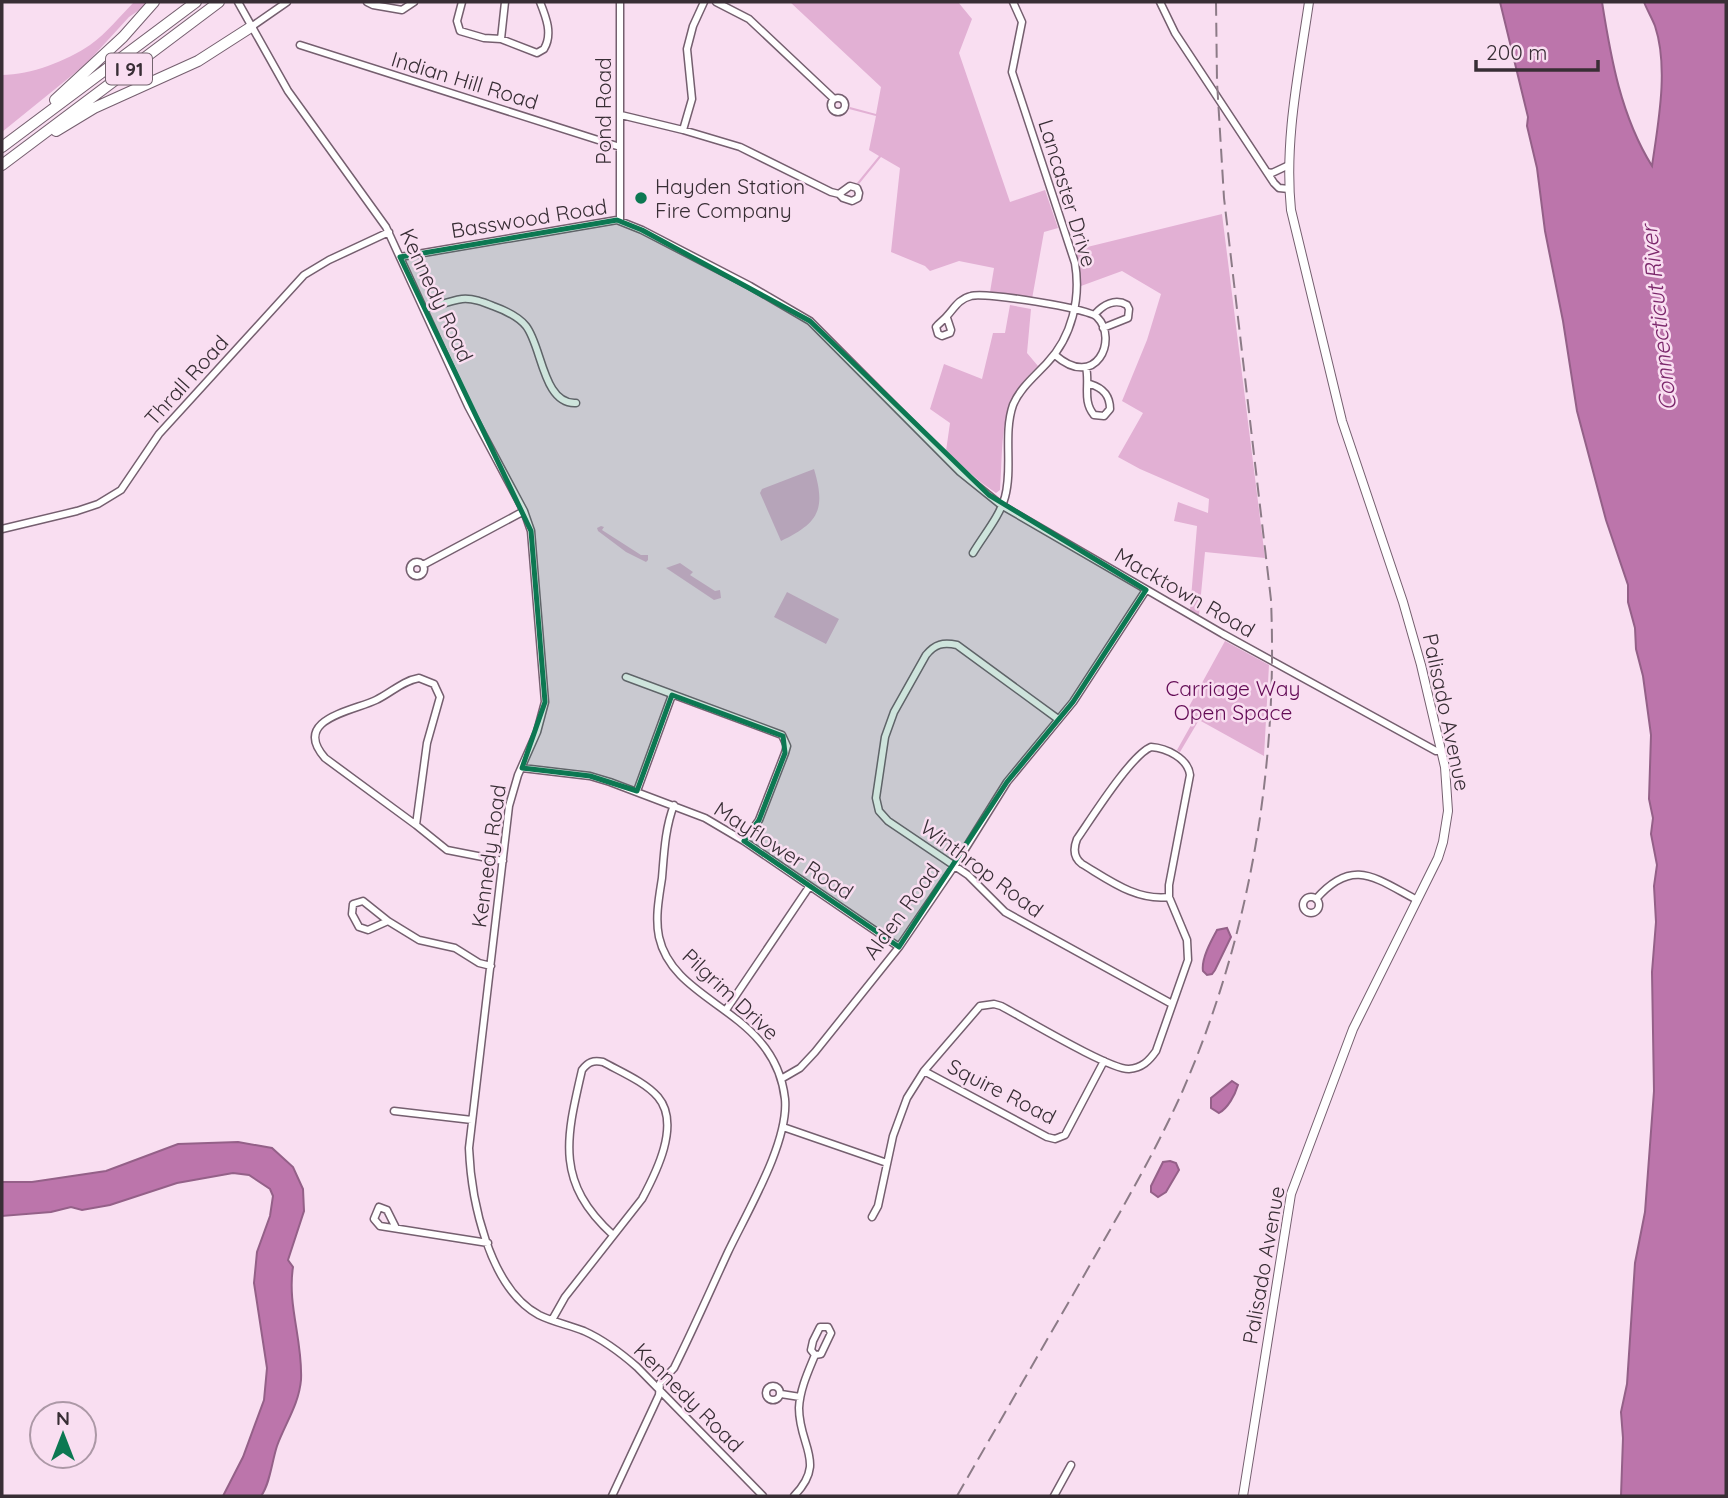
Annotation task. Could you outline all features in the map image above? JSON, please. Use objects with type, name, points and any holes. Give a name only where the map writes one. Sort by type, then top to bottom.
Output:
[{"type":"highway","points":[[31,125],[39,112],[95,64],[154,2]]},
{"type":"highway","name":"I 91","points":[[2,148],[196,2]]},
{"type":"highway","name":"I 91","points":[[2,165],[219,2]]},
{"type":"highway","points":[[39,136],[56,131],[94,108],[198,61],[251,27]]},
{"type":"main road","name":"Palisado Avenue","points":[[1243,1496],[1291,1194],[1353,1029],[1438,858],[1446,832],[1449,792],[1403,602],[1342,421],[1295,229],[1289,189],[1289,165],[1292,121],[1309,2]]},
{"type":"street","points":[[251,27],[287,2]]},
{"type":"street","points":[[366,2],[402,10],[414,2]]},
{"type":"street","points":[[462,2],[457,21],[460,31],[469,36],[501,39],[532,52],[541,52],[547,44],[548,29],[540,2]]},
{"type":"street","points":[[501,39],[505,2]]},
{"type":"street","name":"Pond Road","points":[[620,2],[620,220]]},
{"type":"street","points":[[684,130],[692,99],[687,49],[693,26],[704,2]]},
{"type":"street","points":[[716,2],[749,19],[834,99]]},
{"type":"street","name":"Lancaster Drive","points":[[1001,505],[1005,495],[1014,404],[1023,388],[1055,355],[1065,339],[1075,310],[1077,292],[1075,263],[1012,72],[1022,22],[1013,2]]},
{"type":"street","points":[[1160,2],[1175,33],[1267,172],[1278,187],[1289,189]]},
{"type":"street","name":"Kennedy Road","points":[[239,4],[288,91],[388,232],[468,406],[529,521],[545,690],[543,713],[511,799],[469,1148],[470,1172],[499,1275],[514,1296],[534,1312],[584,1331],[616,1349],[659,1389],[763,1496]]},
{"type":"street","name":"Indian Hill Road","points":[[300,45],[620,146]]},
{"type":"street","points":[[621,115],[740,147],[839,194]]},
{"type":"street","points":[[1267,172],[1278,171],[1289,165]]},
{"type":"street","name":"Basswood Road","points":[[400,257],[620,220],[750,286],[810,321],[927,438]]},
{"type":"street","name":"Thrall Road","points":[[2,529],[98,504],[121,489],[159,434],[304,275],[388,232]]},
{"type":"street","points":[[947,318],[962,300],[980,294],[1094,314],[1103,328],[1104,346],[1102,354],[1092,365],[1081,369],[1070,366],[1055,355]]},
{"type":"street","points":[[425,309],[460,299],[471,299],[499,308],[519,319],[532,338],[553,391],[564,401],[576,402]]},
{"type":"street","points":[[1094,314],[1101,307],[1113,302],[1127,305],[1130,314],[1128,318],[1103,328]]},
{"type":"street","points":[[1086,367],[1091,412],[1104,416],[1110,409],[1108,395],[1098,386],[1090,384]]},
{"type":"street","name":"Macktown Road","points":[[927,438],[960,472],[1001,505],[1146,590],[1436,751],[1441,751]]},
{"type":"street","points":[[973,553],[1001,505]]},
{"type":"street","points":[[423,565],[524,511]]},
{"type":"street","name":"Alden Road","points":[[781,1079],[800,1068],[815,1052],[899,947],[1007,782],[1086,684],[1146,590]]},
{"type":"street","name":"Winthrop Road","points":[[1058,719],[957,645],[941,643],[933,647],[926,655],[887,728],[876,791],[881,815],[977,883],[1013,918],[1172,1004]]},
{"type":"street","points":[[626,677],[782,735],[785,739],[785,753],[764,810],[744,841]]},
{"type":"street","points":[[416,825],[427,743],[440,697],[434,684],[419,678],[410,680],[369,703],[331,716],[320,725],[316,739],[318,749],[325,758],[447,850],[503,861]]},
{"type":"street","points":[[637,791],[672,695]]},
{"type":"street","points":[[872,1217],[878,1206],[893,1136],[907,1098],[924,1071],[973,1011],[986,1004],[1001,1006],[1115,1067],[1130,1069],[1147,1062],[1156,1051],[1188,960],[1187,940],[1169,897],[1168,885],[1190,770],[1181,759],[1162,748],[1151,747],[1143,751],[1123,776],[1077,839],[1074,850],[1082,864],[1136,894],[1150,898],[1169,897]]},
{"type":"street","name":"Mayflower Road","points":[[522,768],[590,776],[705,818],[744,841],[899,947]]},
{"type":"street","name":"Pilgrim Drive","points":[[612,1496],[659,1395],[660,1383],[674,1368],[681,1355],[775,1152],[783,1127],[785,1108],[781,1079],[775,1062],[763,1044],[726,1010],[677,973],[659,938],[660,894],[668,826],[674,805]]},
{"type":"street","points":[[1316,899],[1337,880],[1359,874],[1375,878],[1417,900]]},
{"type":"street","points":[[726,1010],[809,887]]},
{"type":"street","points":[[388,921],[364,930],[359,927],[352,914],[353,904],[363,901],[388,921],[419,940],[455,948],[479,963],[491,965]]},
{"type":"street","name":"Squire Road","points":[[924,1071],[1053,1139],[1065,1135],[1104,1060]]},
{"type":"street","points":[[552,1320],[565,1297],[627,1219],[651,1182],[665,1143],[666,1118],[662,1103],[652,1092],[597,1061],[588,1063],[582,1070],[570,1124],[568,1150],[570,1170],[582,1197],[600,1223],[613,1235]]},
{"type":"street","points":[[394,1111],[472,1120]]},
{"type":"street","points":[[783,1127],[887,1163]]},
{"type":"street","points":[[396,1228],[488,1242]]},
{"type":"street","points":[[794,1496],[807,1482],[811,1468],[800,1420],[800,1396],[815,1355]]},
{"type":"street","points":[[781,1394],[800,1396]]},
{"type":"street","points":[[1054,1496],[1071,1465]]},
{"type":"highlighted area","points":[[617,220],[642,230],[810,321],[989,495],[1146,590],[1073,702],[1007,782],[899,947],[744,841],[759,820],[785,753],[783,736],[672,695],[637,791],[590,776],[522,768],[545,702],[531,531],[400,257]]},
{"type":"green space","points":[[134,2],[146,2],[86,64],[2,132],[2,75],[36,70],[81,51],[102,35]]},
{"type":"green space","points":[[790,2],[958,2],[972,19],[959,53],[1010,202],[1045,190],[1058,228],[1044,232],[1032,299],[990,292],[994,268],[959,261],[930,271],[925,266],[891,252],[900,168],[881,157],[859,184],[857,183],[879,156],[869,150],[876,116],[849,109],[850,107],[876,114],[881,87]]},
{"type":"green space","points":[[1222,214],[1265,558],[1205,552],[1199,615],[1190,610],[1197,526],[1174,521],[1178,502],[1208,513],[1209,499],[1118,457],[1143,413],[1122,401],[1147,340],[1161,294],[1122,271],[1081,286],[1075,250]]},
{"type":"green space","points":[[1010,305],[1031,309],[1027,353],[1038,366],[1015,394],[1009,408],[1003,438],[1000,490],[996,493],[946,451],[950,423],[930,409],[944,364],[982,379],[993,333],[1005,333]]},
{"type":"green space","points":[[814,469],[819,495],[816,513],[804,528],[781,541],[760,493],[762,489]]},
{"type":"green space","points":[[604,527],[602,530],[641,555],[648,555],[648,560],[646,562],[626,552],[598,531],[597,528]]},
{"type":"green space","points":[[680,563],[693,572],[690,575],[715,591],[720,590],[721,598],[714,600],[666,568]]},
{"type":"green space","points":[[787,592],[839,619],[826,644],[774,617]]},
{"type":"green space","name":"Carriage Way Open Space","points":[[1225,641],[1269,665],[1264,756],[1199,720],[1180,752],[1177,750],[1195,718],[1186,712]]},
{"type":"water","name":"Connecticut River","points":[[1500,2],[1602,2],[1625,107],[1652,166],[1662,78],[1659,42],[1644,2],[1726,2],[1726,1496],[1621,1496],[1621,1412],[1627,1384],[1635,1263],[1645,1212],[1654,1091],[1652,972],[1657,865],[1651,834],[1653,818],[1649,799],[1651,735],[1643,676],[1636,649],[1635,628],[1628,602],[1628,585],[1606,520],[1577,411],[1545,231],[1537,168],[1527,126],[1528,117]]},
{"type":"water","points":[[1227,928],[1231,937],[1215,970],[1207,975],[1203,966],[1207,950],[1217,930]]},
{"type":"water","points":[[1232,1081],[1238,1085],[1237,1089],[1228,1105],[1219,1113],[1211,1108],[1211,1098]]},
{"type":"water","points":[[238,1142],[272,1148],[293,1167],[303,1189],[304,1211],[288,1260],[293,1267],[292,1295],[301,1380],[298,1397],[277,1446],[269,1479],[261,1496],[223,1496],[243,1457],[264,1400],[267,1368],[254,1283],[257,1252],[270,1216],[273,1196],[270,1189],[249,1175],[233,1173],[177,1183],[110,1205],[82,1210],[71,1207],[51,1212],[2,1216],[2,1182],[32,1182],[106,1171],[178,1144]]},
{"type":"water","points":[[1163,1162],[1176,1163],[1179,1170],[1166,1192],[1158,1197],[1151,1192],[1151,1186]]},
{"type":"railway","points":[[957,1496],[1124,1205],[1183,1090],[1226,972],[1255,850],[1270,726],[1271,600],[1224,198],[1217,82],[1216,2]]},
{"type":"place","name":"Hayden Station Fire Company","points":[[641,198]]}]
